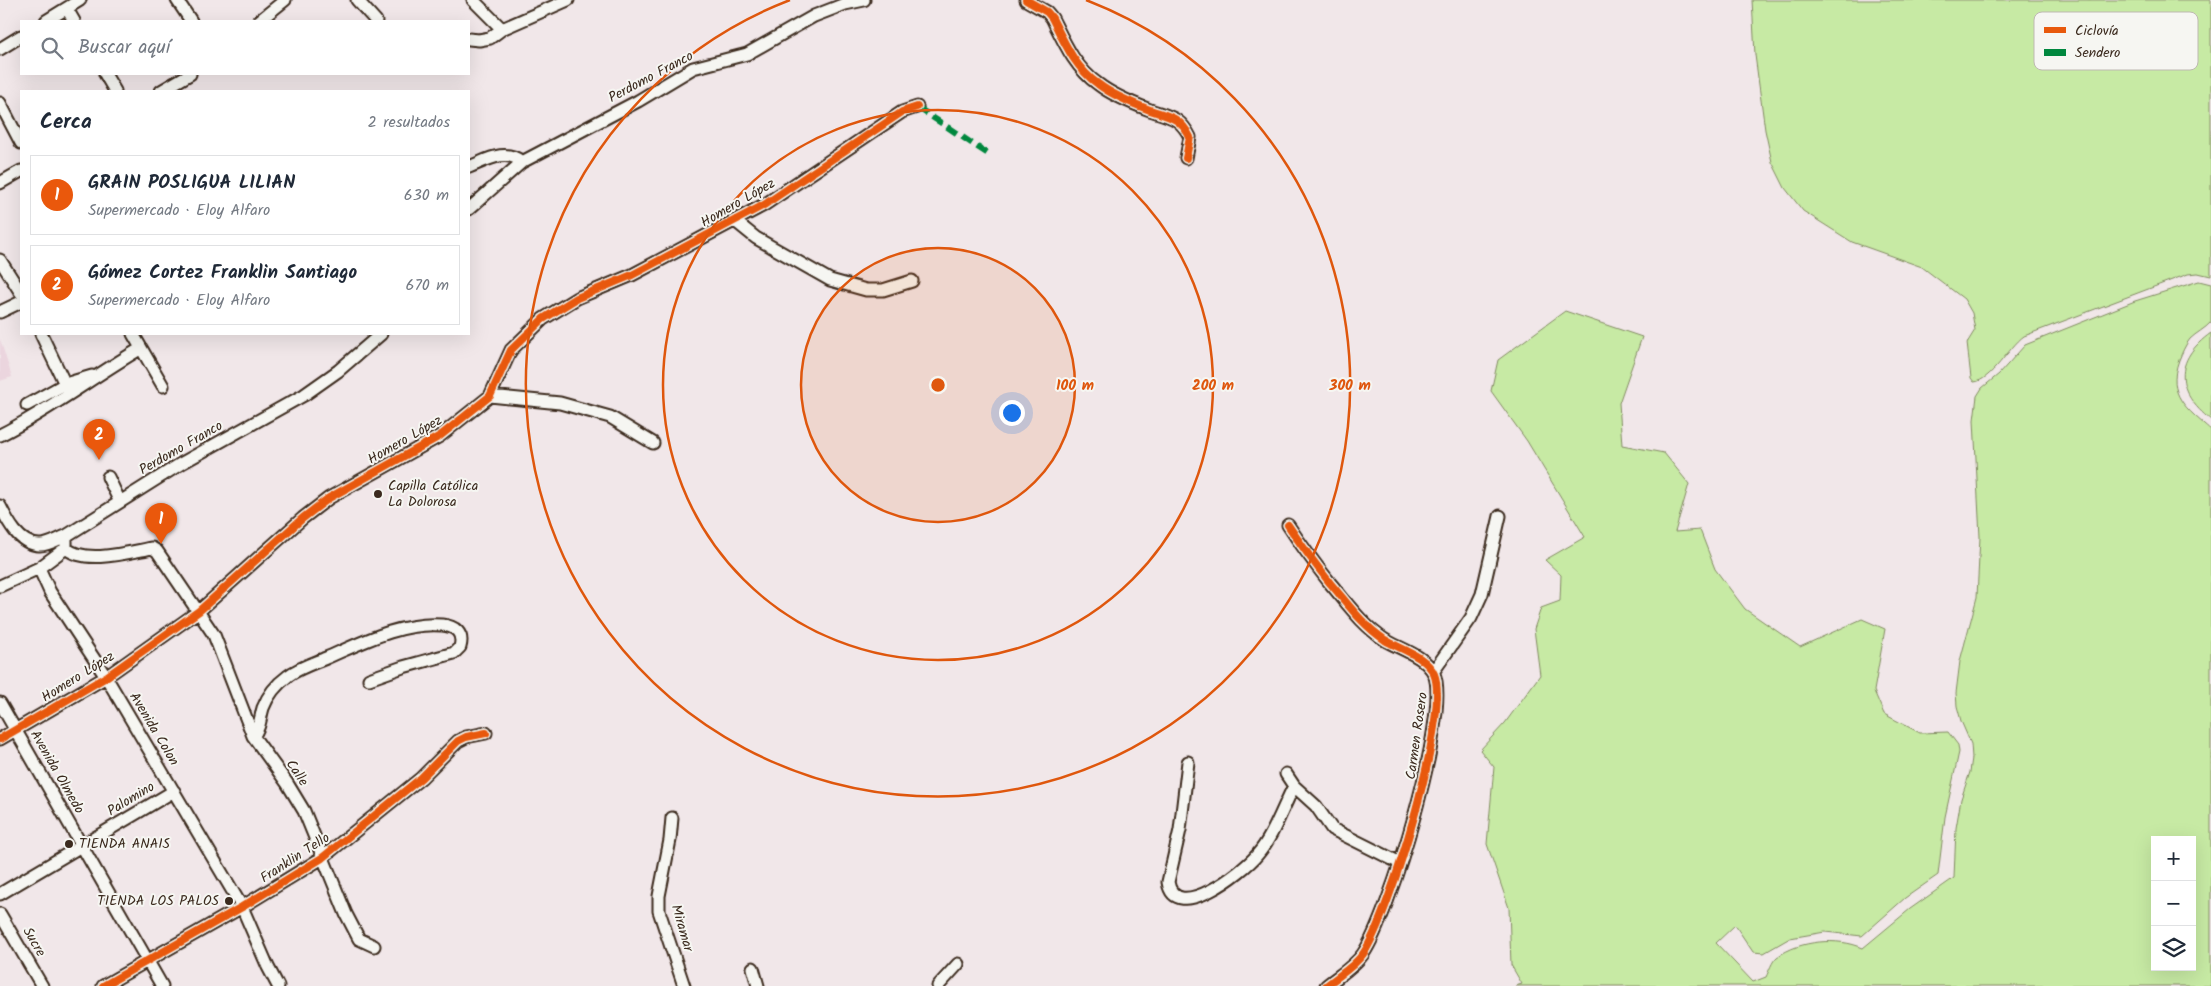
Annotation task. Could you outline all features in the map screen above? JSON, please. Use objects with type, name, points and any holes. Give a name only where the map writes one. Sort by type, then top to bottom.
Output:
[{"type":"street","points":[[48,20],[80,0]]},
{"type":"street","points":[[177,0],[190,20]]},
{"type":"street","points":[[260,20],[285,0]]},
{"type":"street","points":[[357,0],[375,20]]},
{"type":"street","points":[[473,0],[502,29]]},
{"type":"street","points":[[470,39],[490,38],[502,29],[568,0]]},
{"type":"street","name":"Perdomo Franco","points":[[470,208],[522,162],[638,101],[693,68],[747,54],[814,16],[845,4],[863,0]]},
{"type":"street","points":[[1026,0],[1047,12],[1052,18],[1081,71],[1099,85],[1150,110],[1171,116],[1185,128],[1190,137],[1186,158]]},
{"type":"street","points":[[67,9],[73,20]]},
{"type":"street","points":[[0,49],[20,37]]},
{"type":"street","points":[[106,75],[114,90]]},
{"type":"street","points":[[163,90],[188,75]]},
{"type":"street","points":[[0,103],[20,141]]},
{"type":"street","name":"Homero López","points":[[0,739],[106,677],[199,611],[328,498],[440,436],[490,396],[511,350],[542,319],[577,298],[632,275],[764,205],[902,112],[917,108]]},
{"type":"street","points":[[470,167],[498,155],[515,156],[522,162]]},
{"type":"street","points":[[0,183],[20,172]]},
{"type":"street","points":[[735,220],[756,238],[798,260],[830,280],[866,290],[883,290],[912,281]]},
{"type":"street","points":[[0,260],[20,291]]},
{"type":"street","points":[[0,312],[20,302]]},
{"type":"street","points":[[42,335],[65,384]]},
{"type":"street","points":[[133,335],[163,386]]},
{"type":"street","name":"Perdomo Franco","points":[[0,586],[39,568],[66,542],[120,502],[182,463],[304,395],[338,371],[380,335]]},
{"type":"street","points":[[28,406],[65,384],[96,374],[140,349]]},
{"type":"street","points":[[0,435],[79,390],[96,374]]},
{"type":"street","points":[[490,396],[560,403],[610,417],[653,443]]},
{"type":"street","points":[[108,477],[120,502]]},
{"type":"street","points":[[0,506],[10,526],[24,540],[41,545],[66,542]]},
{"type":"street","points":[[1288,525],[1315,565],[1360,621],[1385,640],[1423,662],[1433,672],[1471,618],[1482,594],[1500,516]]},
{"type":"street","name":"Calle","points":[[66,542],[75,554],[96,556],[152,548],[163,559],[214,636],[253,736],[287,783],[304,811],[346,914],[359,939],[374,946]]},
{"type":"street","name":"Avenida Colon","points":[[39,568],[50,592],[106,677],[242,907],[278,986]]},
{"type":"street","points":[[253,736],[258,730],[268,696],[290,674],[376,636],[412,626],[428,624],[449,626],[456,629],[460,636],[460,647],[454,653],[403,667],[370,679]]},
{"type":"street","name":"Carmen Rosero","points":[[1326,986],[1363,954],[1400,863],[1426,772],[1436,697],[1436,682],[1433,672]]},
{"type":"street","name":"Avenida Olmedo","points":[[0,703],[162,986]]},
{"type":"street","name":"Franklin Tello","points":[[103,986],[242,907],[322,858],[421,778],[458,741],[466,737],[486,733]]},
{"type":"street","points":[[1188,762],[1180,830],[1168,882],[1169,890],[1174,896],[1182,899],[1201,896],[1252,860],[1263,847],[1294,786]]},
{"type":"street","points":[[1286,774],[1294,786],[1313,803],[1336,832],[1400,863]]},
{"type":"street","name":"Palomino","points":[[0,894],[174,791]]},
{"type":"street","name":"Miramar","points":[[672,818],[670,840],[659,896],[659,911],[684,986]]},
{"type":"street","name":"Sucre","points":[[0,914],[42,986]]},
{"type":"street","points":[[938,986],[958,964]]},
{"type":"street","points":[[753,968],[758,986]]},
{"type":"shaded area","points":[[0,339],[12,377],[0,381]]},
{"type":"green space","points":[[1752,0],[2211,0],[2211,276],[2198,273],[2188,274],[2024,336],[1987,376],[1974,382],[1971,378],[1967,343],[1975,330],[1972,313],[1964,299],[1922,267],[1852,242],[1803,211],[1785,188],[1772,162],[1765,130],[1755,55]]},
{"type":"green space","points":[[2199,281],[2211,284],[2211,322],[2192,337],[2187,344],[2179,360],[2175,383],[2177,392],[2187,408],[2211,430],[2211,986],[1515,986],[1522,984],[1511,965],[1509,908],[1487,844],[1494,767],[1480,750],[1505,723],[1540,675],[1534,629],[1541,608],[1560,601],[1561,575],[1545,560],[1585,537],[1527,441],[1491,391],[1498,360],[1565,311],[1642,337],[1619,403],[1622,445],[1664,453],[1689,484],[1675,532],[1700,530],[1715,569],[1745,609],[1800,647],[1862,619],[1885,629],[1874,691],[1884,714],[1920,733],[1948,732],[1958,745],[1959,752],[1945,817],[1938,875],[1905,898],[1862,936],[1825,932],[1790,938],[1764,953],[1753,952],[1735,925],[1716,943],[1753,982],[1766,977],[1777,957],[1797,947],[1819,942],[1842,942],[1863,948],[1910,909],[1954,878],[1956,828],[1961,799],[1970,772],[1972,758],[1971,744],[1961,721],[1956,693],[1960,661],[1977,597],[1980,537],[1974,420],[1977,396],[1982,388],[1999,374],[2025,345],[2135,301]]},
{"type":"green space","points":[[2211,333],[2211,420],[2190,398],[2183,376],[2190,354]]},
{"type":"marked path","points":[[917,107],[988,154]]},
{"type":"cycle path","points":[[1026,0],[1047,12],[1052,18],[1071,54],[1090,78],[1116,95],[1144,108],[1169,116],[1182,125],[1190,137],[1186,158]]},
{"type":"cycle path","points":[[0,739],[106,677],[199,611],[303,518],[329,498],[440,436],[490,396],[511,350],[543,319],[577,298],[632,275],[764,205],[902,112],[917,107]]},
{"type":"cycle path","points":[[1288,525],[1324,576],[1362,620],[1376,634],[1425,662],[1434,674],[1437,696],[1434,729],[1415,815],[1387,900],[1374,933],[1363,954],[1351,967],[1326,986]]},
{"type":"cycle path","points":[[103,986],[242,907],[322,858],[421,778],[458,741],[466,737],[486,733]]},
{"type":"place","name":"Gómez Cortez Franklin Santiago","points":[[99,460]]},
{"type":"place","name":"Capilla Católica La Dolorosa","points":[[378,494]]},
{"type":"place","name":"GRAIN POSLIGUA LILIAN","points":[[161,544]]},
{"type":"place","name":"TIENDA ANAIS","points":[[69,844]]},
{"type":"place","name":"TIENDA LOS PALOS","points":[[229,901]]}]
